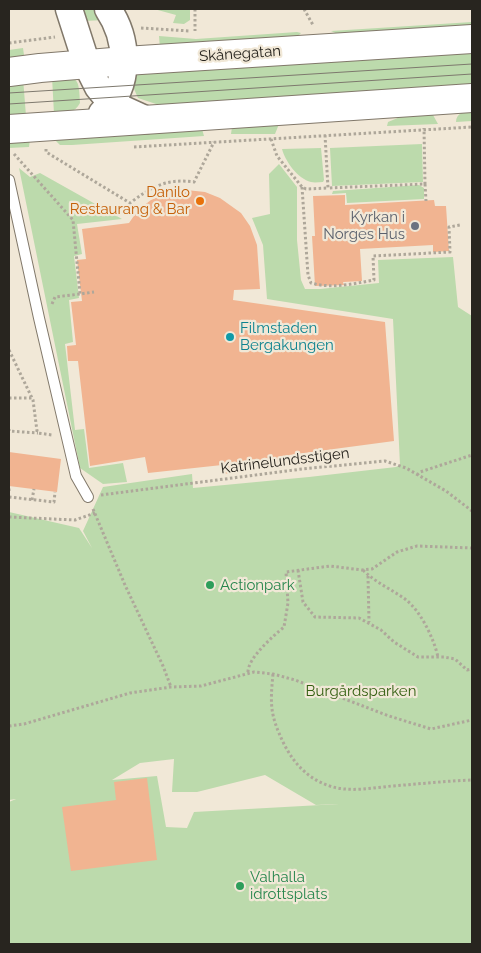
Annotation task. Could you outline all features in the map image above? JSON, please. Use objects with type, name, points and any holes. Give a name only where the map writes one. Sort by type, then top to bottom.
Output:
[{"type":"main road","name":"Skånegatan","points":[[9,72],[125,61],[472,39]]},
{"type":"main road","points":[[12,141],[43,143],[79,124],[472,98]]},
{"type":"street","points":[[69,9],[86,65],[98,87],[112,104],[147,120]]},
{"type":"street","points":[[79,124],[100,115],[112,104],[119,86],[125,61],[123,42],[114,19]]},
{"type":"lane","points":[[9,180],[76,476],[88,497]]},
{"type":"path","points":[[114,19],[138,28],[195,32],[194,9]]},
{"type":"path","points":[[304,9],[313,25]]},
{"type":"path","points":[[303,26],[323,24]]},
{"type":"path","points":[[9,43],[78,35]]},
{"type":"path","points":[[38,39],[40,68]]},
{"type":"path","points":[[125,147],[472,126]]},
{"type":"path","points":[[424,128],[426,201]]},
{"type":"path","points":[[324,135],[328,188]]},
{"type":"path","points":[[270,138],[278,156],[302,187],[306,189],[425,184]]},
{"type":"path","points":[[12,141],[22,153]]},
{"type":"path","points":[[9,154],[12,141]]},
{"type":"path","points":[[12,141],[73,220],[80,294]]},
{"type":"path","points":[[43,143],[130,203],[147,190],[165,182],[194,182],[214,142]]},
{"type":"path","points":[[43,143],[56,151]]},
{"type":"path","points":[[302,187],[308,275],[311,283],[324,286],[343,286],[374,280],[373,256],[450,252],[449,227],[460,225]]},
{"type":"path","points":[[39,318],[46,316],[55,297],[94,292]]},
{"type":"path","points":[[9,350],[32,398],[35,426],[38,433]]},
{"type":"path","points":[[9,398],[32,398]]},
{"type":"path","points":[[9,429],[9,431],[67,437]]},
{"type":"path","points":[[417,475],[420,472],[472,455]]},
{"type":"path","name":"Katrinelundsstigen","points":[[88,497],[302,469],[385,462],[406,468],[446,491],[472,511]]},
{"type":"path","points":[[9,492],[10,486]]},
{"type":"path","points":[[32,500],[34,489]]},
{"type":"path","points":[[9,497],[54,502],[55,492]]},
{"type":"path","points":[[88,497],[171,687]]},
{"type":"path","points":[[9,517],[74,520],[95,513]]},
{"type":"path","points":[[248,672],[248,667],[266,642],[284,627],[288,603],[286,572],[330,566],[362,570],[378,566],[397,552],[407,548],[428,545],[472,548]]},
{"type":"path","points":[[298,570],[303,602],[315,616],[359,618],[369,622],[394,642],[418,657],[438,657],[455,660],[467,670],[472,669]]},
{"type":"path","points":[[362,570],[373,580],[412,605],[434,640],[438,657]]},
{"type":"path","points":[[368,575],[369,622]]},
{"type":"path","points":[[9,726],[24,724],[130,693],[171,687],[201,686],[248,672],[273,674],[295,680],[389,716],[431,729],[472,720]]},
{"type":"path","points":[[273,674],[272,714],[292,759],[306,773],[327,786],[352,790],[472,780]]},
{"type":"green space","points":[[81,9],[99,9],[104,20],[85,21]]},
{"type":"green space","points":[[154,9],[190,9],[190,20],[184,24],[173,23],[176,15]]},
{"type":"green space","points":[[472,22],[472,29],[342,36],[331,31]]},
{"type":"green space","points":[[301,33],[295,39],[160,49],[159,36],[196,39]]},
{"type":"green space","points":[[23,48],[25,62],[9,65],[9,50]]},
{"type":"green space","points":[[472,50],[472,86],[162,106],[138,98],[131,82],[132,72]]},
{"type":"green space","points":[[52,77],[72,78],[78,83],[80,103],[72,111],[54,114]]},
{"type":"green space","points":[[23,78],[26,116],[9,117],[9,79]]},
{"type":"green space","points":[[472,108],[472,121],[456,122],[459,114]]},
{"type":"green space","points":[[425,112],[433,115],[438,124],[387,126],[388,122],[405,115]]},
{"type":"green space","points":[[279,124],[275,134],[231,134],[232,127]]},
{"type":"green space","points":[[202,129],[204,136],[72,145],[60,145],[55,140],[55,137]]},
{"type":"green space","points":[[30,139],[29,147],[9,148],[9,141]]},
{"type":"green space","points":[[422,144],[423,182],[332,186],[330,148]]},
{"type":"green space","points":[[321,148],[323,182],[311,182],[301,177],[289,164],[282,149]]},
{"type":"green space","name":"Burgårdsparken","points":[[279,164],[297,187],[297,240],[301,280],[305,289],[379,283],[378,260],[453,257],[458,307],[472,316],[472,944],[9,944],[9,802],[16,799],[9,800],[9,512],[79,528],[92,548],[83,531],[103,487],[192,474],[193,488],[309,477],[400,465],[393,319],[267,299],[263,245],[252,218],[270,214],[269,174]],"holes":[[[174,759],[172,792],[197,792],[265,775],[316,805],[339,804],[194,812],[187,828],[166,827],[157,776],[112,780],[140,763]]]},
{"type":"green space","points":[[19,168],[30,177],[40,173],[122,219],[77,224],[82,254],[74,256],[79,298],[69,300],[73,342],[65,344],[75,430],[84,429],[89,468],[123,463],[127,482],[103,484],[80,468]]},
{"type":"green space","points":[[419,185],[424,188],[424,199],[347,203],[346,193],[332,194],[333,191]]},
{"type":"building","name":"Filmstaden Bergakungen","points":[[186,190],[205,192],[220,198],[241,213],[250,226],[257,245],[260,289],[234,290],[233,300],[385,322],[394,441],[289,455],[291,464],[223,474],[222,465],[148,473],[145,457],[90,466],[78,361],[68,361],[67,346],[76,345],[71,302],[82,301],[77,260],[86,259],[82,229],[129,223],[138,210],[151,200],[170,192]]},
{"type":"building","points":[[345,195],[345,205],[434,200],[435,206],[446,206],[449,251],[433,252],[433,245],[360,249],[362,281],[343,282],[344,285],[315,286],[312,236],[315,236],[313,196]]},
{"type":"building","points":[[9,452],[61,459],[57,492],[9,486]]},
{"type":"building","points":[[147,778],[157,860],[71,871],[62,807],[116,800],[114,782]]},
{"type":"tram line","points":[[9,93],[472,64]]},
{"type":"tram line","points":[[9,104],[472,74]]},
{"type":"place","name":"Danilo Restaurang & Bar","points":[[200,201]]},
{"type":"place","name":"Kyrkan i Norges Hus","points":[[415,226]]},
{"type":"place","name":"Filmstaden Bergakungen","points":[[230,337]]},
{"type":"place","name":"Actionpark","points":[[210,585]]},
{"type":"place","name":"Valhalla idrottsplats","points":[[240,886]]}]
